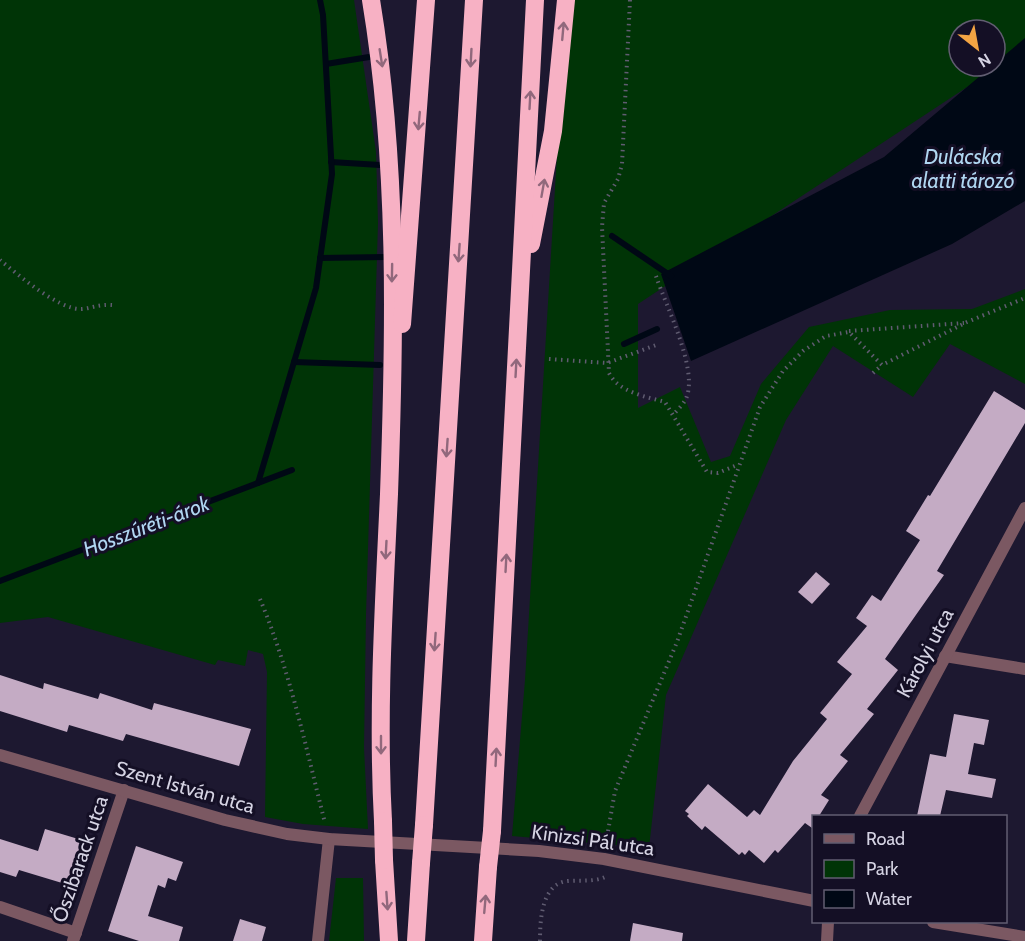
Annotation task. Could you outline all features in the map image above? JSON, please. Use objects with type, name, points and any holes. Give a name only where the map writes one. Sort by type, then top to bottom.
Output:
[{"type":"highway","points":[[371,0],[383,71],[393,210],[389,492]]},
{"type":"highway","points":[[389,941],[383,821],[382,636],[389,492],[420,112],[426,0]]},
{"type":"highway","points":[[416,941],[474,0]]},
{"type":"highway","points":[[483,941],[492,831],[535,0]]},
{"type":"highway","points":[[520,286],[541,201],[554,131],[566,0]]},
{"type":"street","name":"Károlyi utca","points":[[861,815],[1025,508]]},
{"type":"street","points":[[945,656],[1025,669]]},
{"type":"street","name":"Szent István utca","points":[[0,755],[225,820],[287,834],[363,840]]},
{"type":"street","name":"Őszibarack utca","points":[[74,937],[124,790]]},
{"type":"street","points":[[318,941],[329,838]]},
{"type":"street","name":"Kinizsi Pál utca","points":[[363,840],[539,850],[610,860],[812,901]]},
{"type":"street","points":[[0,907],[74,937]]},
{"type":"street","points":[[827,941],[828,923]]},
{"type":"street","points":[[944,923],[1025,938]]},
{"type":"path","points":[[630,0],[622,164],[618,179],[604,203],[602,227],[607,363],[613,381],[636,394],[665,402],[707,472],[718,473],[737,465]]},
{"type":"path","points":[[0,260],[52,300],[80,309],[97,304],[112,305]]},
{"type":"path","points":[[656,276],[687,363],[690,381],[687,398],[673,415]]},
{"type":"path","points":[[873,373],[882,365],[967,322],[1025,298]]},
{"type":"path","points":[[540,941],[540,913],[548,894],[563,881],[598,880],[606,876],[610,860],[615,791],[677,642],[716,534],[737,465],[760,407],[783,371],[803,351],[826,336],[967,322]]},
{"type":"path","points":[[849,332],[882,365]]},
{"type":"path","points":[[549,358],[607,363],[659,344]]},
{"type":"path","points":[[260,599],[278,643],[290,682],[329,838]]},
{"type":"green space","points":[[0,0],[354,0],[376,152],[378,223],[366,614],[364,748],[368,829],[303,824],[265,817],[267,672],[263,654],[248,650],[245,666],[218,660],[215,665],[48,617],[0,623]]},
{"type":"green space","points":[[570,0],[1025,0],[1025,49],[1007,61],[1007,18],[947,18],[947,78],[981,78],[638,304],[638,408],[680,387],[711,462],[730,456],[761,384],[809,327],[890,310],[972,309],[1025,289],[1025,384],[950,344],[913,397],[833,346],[786,420],[666,695],[649,848],[512,836],[525,680],[563,57]]},
{"type":"green space","points":[[336,878],[363,878],[364,941],[329,941]]},
{"type":"water","name":"Dulácska alatti tározó","points":[[1025,38],[1025,201],[952,244],[691,361],[661,274],[884,157],[978,78],[1007,78],[1007,53]]},
{"type":"building","points":[[994,391],[1025,410],[1025,423],[937,571],[944,575],[885,659],[898,670],[867,709],[874,714],[840,755],[848,761],[821,795],[829,800],[820,815],[812,815],[812,828],[805,823],[778,853],[775,850],[764,863],[749,850],[745,855],[742,852],[739,855],[705,826],[702,830],[687,816],[689,814],[685,811],[708,784],[747,817],[754,810],[760,815],[793,761],[827,719],[820,713],[852,674],[837,662],[867,626],[856,618],[872,595],[881,601],[920,540],[906,531],[928,495],[930,496]]},
{"type":"building","points":[[816,572],[830,584],[812,604],[798,592]]},
{"type":"building","points":[[0,675],[43,689],[44,683],[98,699],[100,693],[152,710],[154,703],[251,729],[239,766],[126,734],[123,741],[69,725],[67,732],[0,711]]},
{"type":"building","points":[[954,714],[989,720],[984,745],[974,743],[968,774],[996,779],[992,798],[946,790],[940,815],[917,815],[930,754],[946,757]]},
{"type":"building","points":[[45,829],[85,841],[72,886],[19,870],[16,877],[0,872],[0,839],[38,851]]},
{"type":"building","points":[[136,846],[183,862],[176,881],[168,878],[165,888],[158,885],[148,916],[183,927],[179,941],[139,941],[108,931]]},
{"type":"building","points":[[240,919],[266,927],[262,941],[233,941]]},
{"type":"building","points":[[633,923],[683,933],[682,941],[630,941]]},
{"type":"waterway","points":[[258,483],[316,288],[332,174],[323,15],[320,0]]},
{"type":"waterway","points":[[326,64],[369,57]]},
{"type":"waterway","points":[[331,162],[380,165]]},
{"type":"waterway","points":[[612,236],[671,276]]},
{"type":"waterway","points":[[320,258],[385,257]]},
{"type":"waterway","points":[[624,344],[657,329]]},
{"type":"waterway","points":[[294,362],[380,365]]},
{"type":"waterway","name":"Hosszúréti-árok","points":[[0,581],[292,470]]}]
